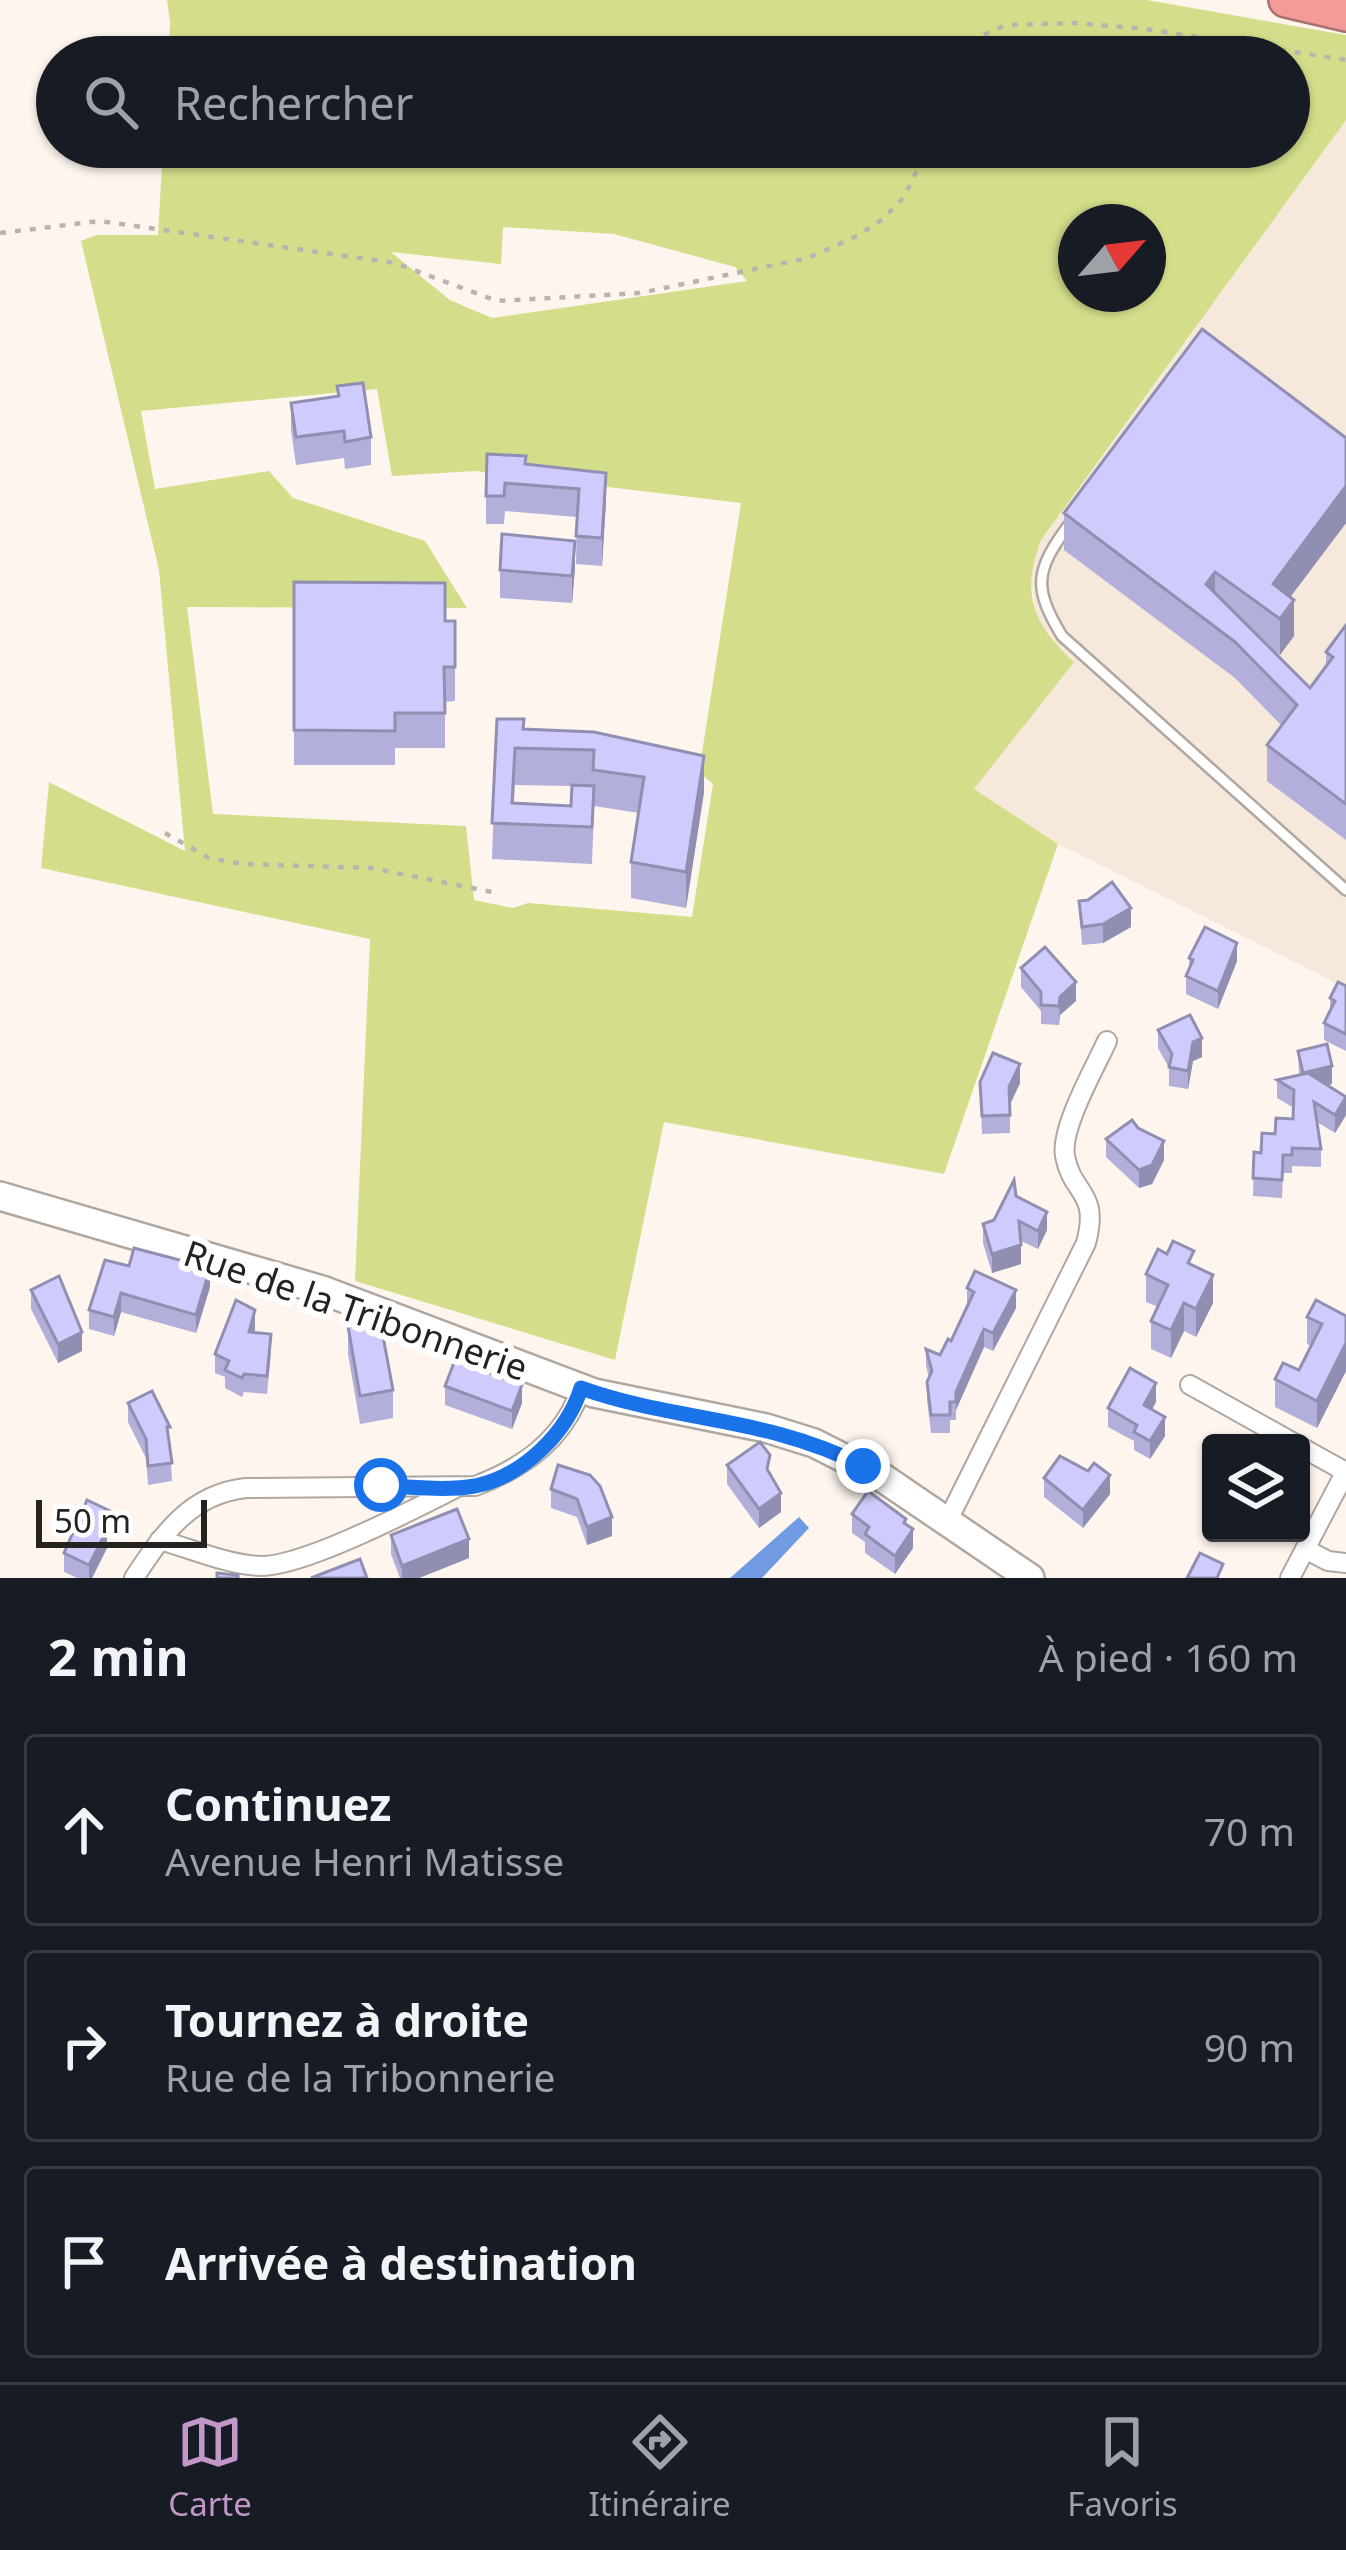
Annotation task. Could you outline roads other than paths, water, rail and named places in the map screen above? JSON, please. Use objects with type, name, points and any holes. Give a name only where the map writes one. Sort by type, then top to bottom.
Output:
[{"type":"highway","points":[[1286,0],[1346,14]]},
{"type":"street","points":[[949,1520],[1086,1243],[1090,1207],[1067,1164],[1064,1148],[1107,1042]]},
{"type":"street","name":"Rue de la Tribonnerie","points":[[0,1196],[322,1291],[581,1388],[814,1443],[863,1466],[1030,1578]]},
{"type":"street","points":[[1190,1385],[1278,1434]]},
{"type":"street","points":[[134,1578],[160,1540],[193,1505],[229,1490],[475,1486],[502,1476],[531,1459],[572,1415],[581,1388]]},
{"type":"street","points":[[1290,1578],[1346,1472],[1310,1452]]},
{"type":"street","points":[[160,1540],[252,1565],[274,1565],[380,1525],[461,1486]]},
{"type":"street","points":[[1305,1549],[1328,1561],[1346,1563]]},
{"type":"lane","points":[[1074,518],[1041,571],[1041,591],[1062,636],[1346,890]]},
{"type":"water","points":[[799,1517],[809,1528],[762,1578],[730,1578]]}]
